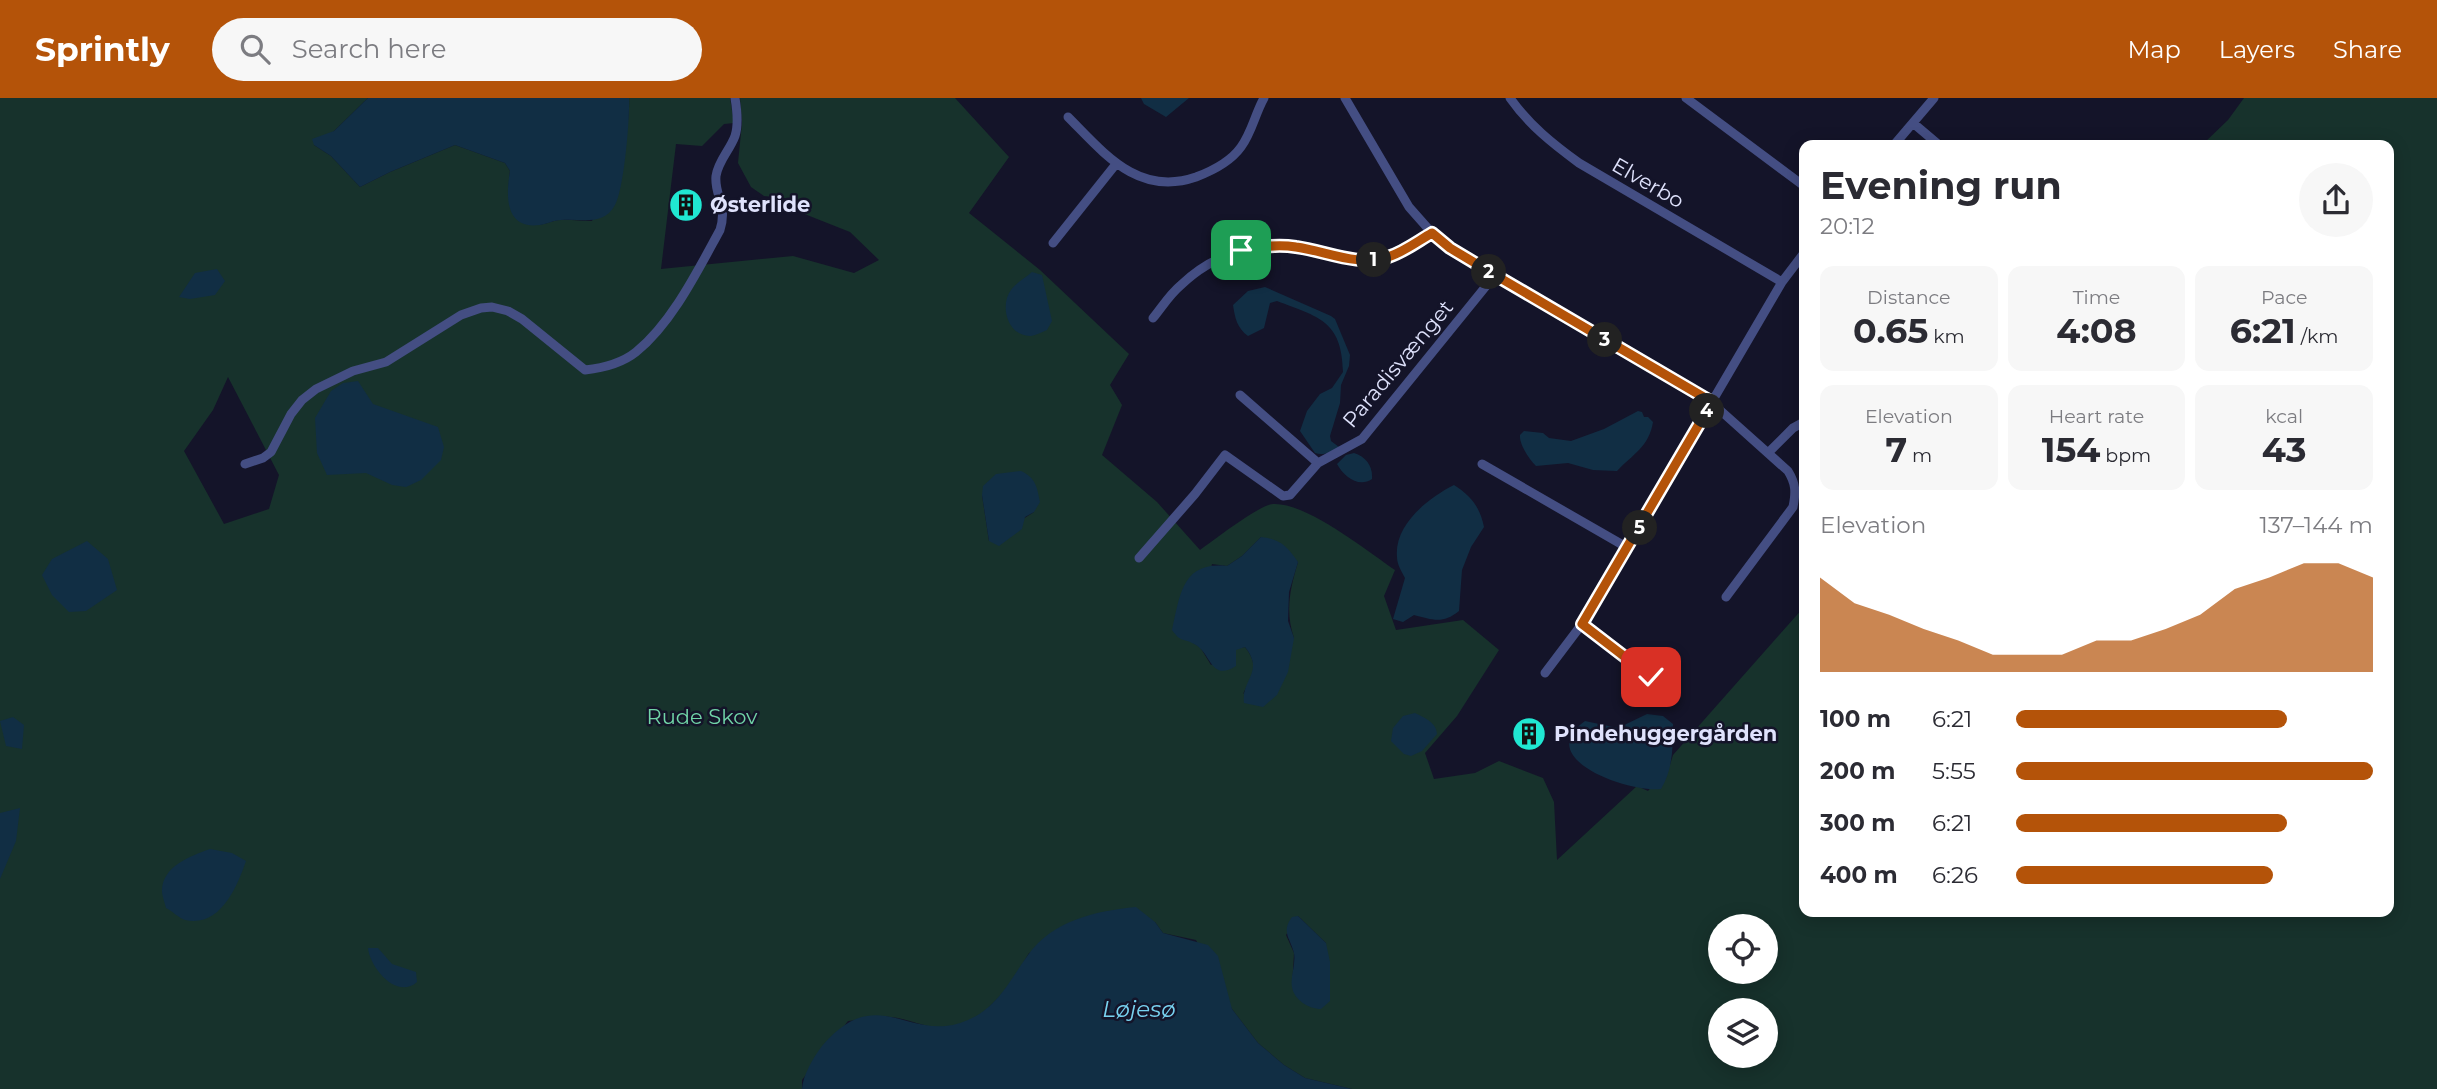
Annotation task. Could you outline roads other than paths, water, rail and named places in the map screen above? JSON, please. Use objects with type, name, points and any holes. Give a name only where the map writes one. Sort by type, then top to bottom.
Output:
[{"type":"street","points":[[245,464],[264,458],[271,452],[291,414],[302,400],[316,389],[353,371],[386,362],[461,315],[481,308],[492,307],[509,311],[585,370],[618,363],[636,352],[686,292],[723,219],[716,175],[735,137],[738,123],[736,98]]},
{"type":"street","points":[[1068,117],[1116,164],[1131,173],[1158,181],[1186,180],[1207,173],[1240,149],[1264,98]]},
{"type":"street","points":[[1345,98],[1409,207],[1432,233],[1450,248],[1712,402],[1788,471],[1795,482],[1793,507],[1726,597]]},
{"type":"street","name":"Elverbo","points":[[1510,98],[1548,141],[1579,163],[1782,282]]},
{"type":"street","points":[[1686,98],[1799,182]]},
{"type":"street","points":[[1898,140],[1934,98]]},
{"type":"street","points":[[1913,123],[1933,140]]},
{"type":"street","points":[[1053,243],[1116,164]]},
{"type":"street","points":[[1153,318],[1179,286],[1196,272],[1217,259],[1241,250],[1269,245],[1297,247],[1356,260],[1372,260],[1398,254],[1432,233]]},
{"type":"street","points":[[1545,673],[1582,624],[1782,282],[1799,260]]},
{"type":"street","name":"Paradisvænget","points":[[1139,558],[1195,495],[1225,455],[1283,496],[1290,495],[1318,463],[1362,439],[1495,275]]},
{"type":"street","points":[[1240,395],[1318,463]]},
{"type":"street","points":[[1768,453],[1799,425]]},
{"type":"street","points":[[1482,464],[1628,548]]},
{"type":"street","points":[[1582,624],[1651,677]]},
{"type":"water","points":[[368,98],[629,98],[624,169],[615,205],[610,212],[598,219],[558,220],[540,225],[520,222],[510,208],[510,171],[505,163],[455,145],[360,187],[331,156],[314,145],[312,139],[334,131]]},
{"type":"water","points":[[1141,98],[1189,98],[1166,117],[1144,104]]},
{"type":"water","points":[[217,269],[225,281],[215,295],[190,299],[179,297],[195,273]]},
{"type":"water","points":[[1032,272],[1042,275],[1052,321],[1047,330],[1031,336],[1023,335],[1011,326],[1006,304],[1013,287]]},
{"type":"water","points":[[1265,287],[1335,319],[1350,355],[1330,436],[1331,441],[1339,447],[1330,452],[1315,453],[1300,431],[1307,411],[1320,394],[1332,388],[1343,372],[1338,341],[1325,323],[1316,317],[1277,301],[1270,303],[1264,328],[1248,336],[1237,322],[1233,305],[1248,291]]},
{"type":"water","points":[[358,381],[373,404],[438,427],[444,447],[441,460],[421,480],[406,487],[392,485],[366,473],[327,475],[317,453],[315,418],[331,391],[343,383]]},
{"type":"water","points":[[1638,411],[1653,422],[1651,431],[1640,449],[1617,471],[1593,470],[1568,463],[1536,466],[1521,443],[1520,435],[1524,431],[1571,441],[1604,429]]},
{"type":"water","points":[[1354,453],[1368,463],[1372,479],[1357,482],[1340,469],[1337,464],[1346,455]]},
{"type":"water","points":[[1021,471],[1033,480],[1040,502],[1034,512],[1025,517],[1022,529],[999,546],[989,541],[983,486],[996,474]]},
{"type":"water","points":[[1454,485],[1474,503],[1484,527],[1471,547],[1462,570],[1459,611],[1443,619],[1414,615],[1403,622],[1393,619],[1405,578],[1397,560],[1401,534],[1424,505]]},
{"type":"water","points":[[1261,537],[1282,544],[1298,562],[1289,592],[1288,621],[1294,638],[1288,672],[1277,695],[1263,707],[1244,703],[1253,669],[1251,656],[1245,647],[1236,650],[1236,666],[1221,671],[1212,665],[1201,649],[1181,639],[1172,630],[1181,593],[1192,575],[1212,566],[1227,566],[1242,556]]},
{"type":"water","points":[[87,541],[108,559],[117,590],[86,611],[69,612],[52,595],[42,575],[52,559]]},
{"type":"water","points":[[1415,713],[1432,723],[1437,734],[1422,751],[1411,756],[1404,754],[1391,741],[1393,728],[1403,716]]},
{"type":"water","points":[[1647,714],[1663,716],[1673,724],[1670,766],[1661,789],[1628,785],[1591,771],[1577,760],[1570,748],[1571,735],[1585,721],[1618,728]]},
{"type":"water","points":[[13,717],[24,725],[22,749],[6,746],[0,721]]},
{"type":"water","points":[[20,808],[16,841],[0,879],[0,813]]},
{"type":"water","points":[[210,849],[232,853],[246,861],[232,893],[217,912],[197,921],[185,920],[166,908],[162,893],[163,882],[179,863]]},
{"type":"water","name":"Løjesø","points":[[1136,907],[1155,922],[1163,933],[1208,945],[1218,956],[1232,1009],[1258,1043],[1284,1065],[1305,1078],[1352,1089],[802,1089],[806,1072],[815,1056],[842,1027],[861,1017],[878,1015],[928,1026],[947,1026],[968,1020],[988,1008],[1028,955],[1050,933],[1076,919]]},
{"type":"water","points":[[1298,916],[1326,943],[1330,962],[1330,1001],[1321,1009],[1303,1003],[1293,992],[1294,953],[1287,927],[1292,917]]},
{"type":"water","points":[[368,948],[378,948],[392,964],[416,972],[417,982],[409,987],[393,984],[379,972]]},
{"type":"place","name":"Østerlide","points":[[686,205]]},
{"type":"place","name":"Pindehuggergården","points":[[1529,734]]},
{"type":"park label","name":"Rude Skov","points":[[702,717]]}]
